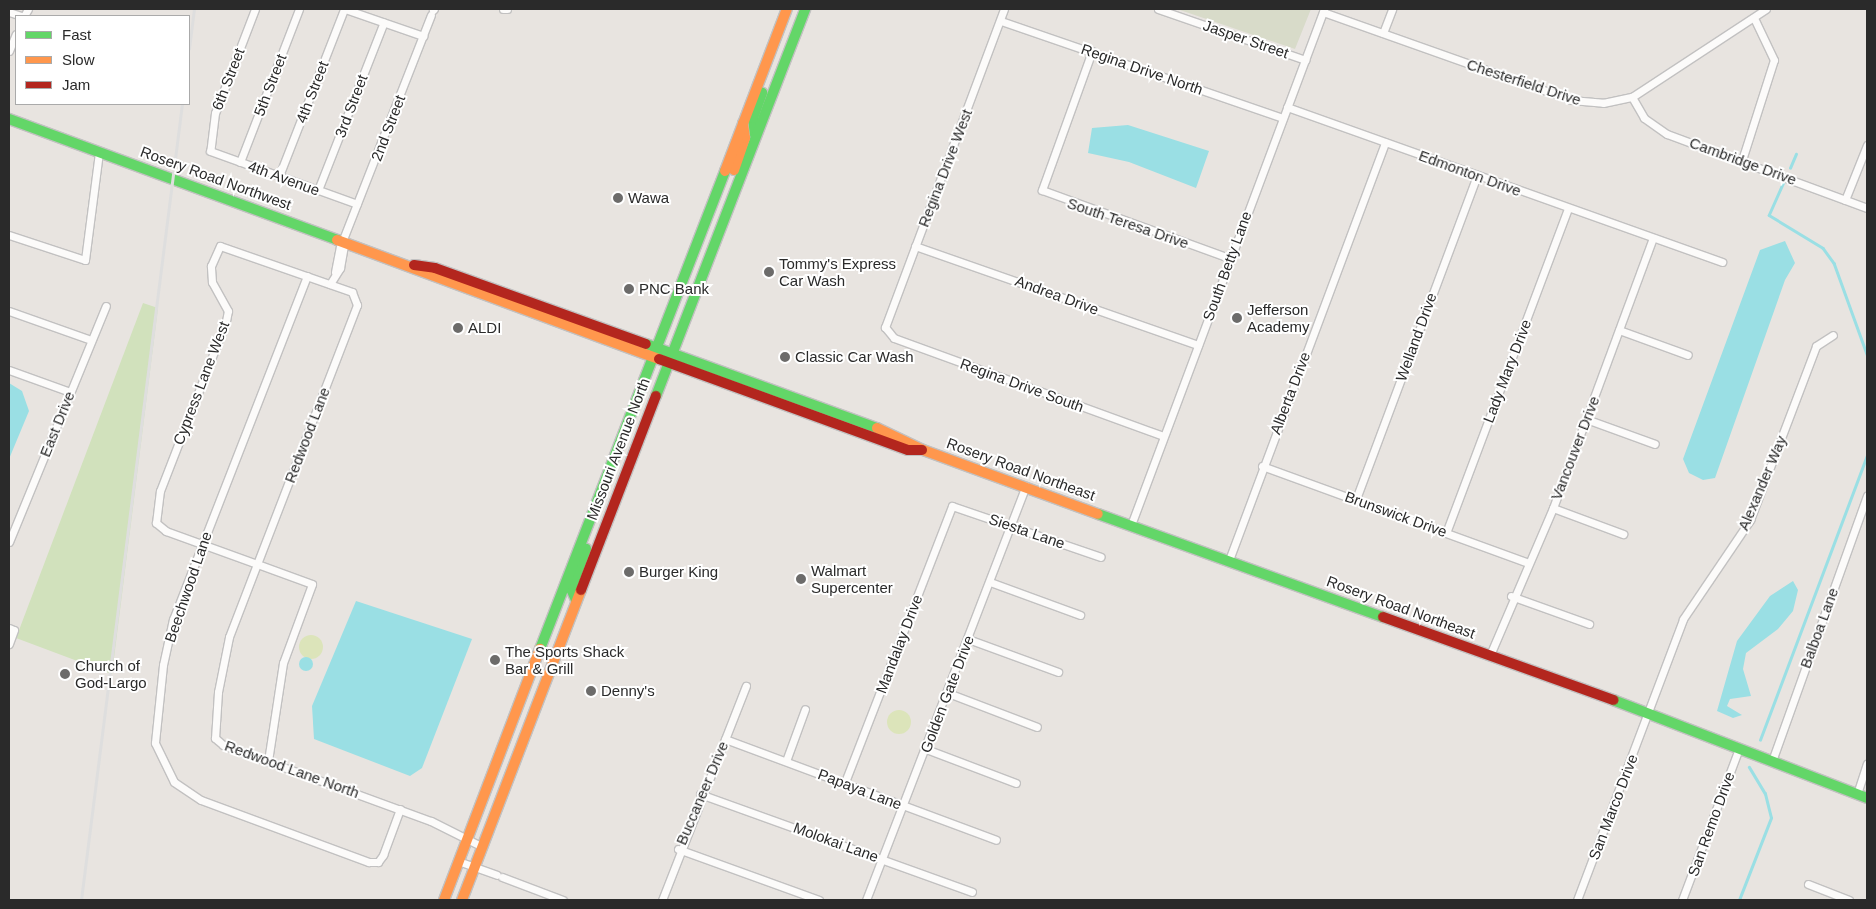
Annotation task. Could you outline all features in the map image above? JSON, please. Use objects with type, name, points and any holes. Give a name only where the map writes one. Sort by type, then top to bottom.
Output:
[{"type":"street","name":"6th Street","points":[[210,151],[215,113],[255,9]]},
{"type":"street","name":"5th Street","points":[[240,162],[300,9]]},
{"type":"street","points":[[345,9],[423,36]]},
{"type":"street","name":"4th Street","points":[[279,176],[345,9]]},
{"type":"street","name":"Missouri Avenue North","points":[[444,900],[787,9]]},
{"type":"street","name":"Missouri Avenue North","points":[[462,900],[481,846],[805,9]]},
{"type":"street","name":"Regina Drive West","points":[[885,327],[1004,9]]},
{"type":"street","name":"Jasper Street","points":[[1158,9],[1305,60]]},
{"type":"street","points":[[1383,33],[1392,9]]},
{"type":"street","name":"Chesterfield Drive","points":[[1323,10],[1571,100],[1603,104],[1632,97],[1766,9]]},
{"type":"street","name":"South Betty Lane","points":[[1131,525],[1323,10]]},
{"type":"street","name":"2nd Street","points":[[330,284],[335,272],[340,268],[344,241],[357,204],[433,11]]},
{"type":"street","points":[[1742,160],[1774,60],[1754,18]]},
{"type":"street","name":"Regina Drive North","points":[[1001,21],[1283,118]]},
{"type":"street","name":"3rd Street","points":[[318,190],[384,22]]},
{"type":"street","points":[[9,51],[15,36]]},
{"type":"street","points":[[756,136],[753,118],[768,78],[772,47]]},
{"type":"street","name":"South Teresa Drive","points":[[1092,51],[1044,175],[1042,190],[1051,196],[1229,258]]},
{"type":"street","name":"Cambridge Drive","points":[[1632,97],[1654,127],[1867,208]]},
{"type":"street","name":"Edmonton Drive","points":[[1287,107],[1722,262]]},
{"type":"street","name":"Rosery Road Northwest","points":[[9,119],[414,265],[506,302],[654,352]]},
{"type":"street","points":[[722,220],[725,198],[745,138],[743,122]]},
{"type":"street","name":"Alberta Drive","points":[[1229,560],[1262,466],[1386,142]]},
{"type":"street","points":[[1846,200],[1867,145]]},
{"type":"street","name":"4th Avenue","points":[[210,151],[357,204]]},
{"type":"street","points":[[9,235],[85,260],[99,152]]},
{"type":"street","name":"Welland Drive","points":[[1356,499],[1477,175]]},
{"type":"street","name":"Lady Mary Drive","points":[[1446,533],[1568,208]]},
{"type":"street","name":"Vancouver Drive","points":[[1490,655],[1512,596],[1553,508],[1653,238]]},
{"type":"street","name":"Cypress Lane West","points":[[202,544],[156,523],[160,491],[226,321],[228,311],[211,274],[220,246],[307,276]]},
{"type":"street","name":"Andrea Drive","points":[[915,246],[1198,345]]},
{"type":"street","name":"Rosery Road Northwest","points":[[414,265],[435,268],[558,312],[654,352]]},
{"type":"street","points":[[307,276],[330,284]]},
{"type":"street","name":"Beechwood Lane","points":[[307,276],[202,544],[167,644],[155,725],[158,756],[174,782],[201,800],[369,862],[378,862],[383,855],[400,809]]},
{"type":"street","name":"Redwood Lane","points":[[257,564],[357,305],[352,292],[330,284]]},
{"type":"street","points":[[506,302],[558,312]]},
{"type":"street","name":"East Drive","points":[[9,542],[106,306]]},
{"type":"street","points":[[9,311],[91,340]]},
{"type":"street","name":"Regina Drive South","points":[[885,327],[894,338],[1163,436]]},
{"type":"street","points":[[1619,330],[1688,355]]},
{"type":"street","name":"Alexander Way","points":[[1648,713],[1691,601],[1750,520],[1816,346],[1833,335]]},
{"type":"street","name":"Rosery Road Northeast","points":[[654,352],[903,437],[923,450],[1648,713],[1867,798]]},
{"type":"street","points":[[9,370],[70,392]]},
{"type":"street","points":[[1586,419],[1655,444]]},
{"type":"street","name":"Brunswick Drive","points":[[1262,466],[1529,563]]},
{"type":"street","name":"Golden Gate Drive","points":[[866,900],[948,693],[1026,486]]},
{"type":"street","name":"Balboa Lane","points":[[1772,761],[1867,496]]},
{"type":"street","name":"Siesta Lane","points":[[952,506],[1102,557]]},
{"type":"street","name":"Mandalay Drive","points":[[845,782],[952,506]]},
{"type":"street","points":[[1553,508],[1623,534]]},
{"type":"street","points":[[576,600],[571,590],[597,520],[593,510]]},
{"type":"street","points":[[202,544],[312,584],[283,663],[268,761]]},
{"type":"street","name":"Redwood Lane North","points":[[257,564],[229,637],[213,731],[223,746],[400,809],[481,846]]},
{"type":"street","points":[[990,582],[1080,615]]},
{"type":"street","points":[[1512,596],[1589,624]]},
{"type":"street","points":[[556,606],[565,628]]},
{"type":"street","points":[[9,644],[11,629]]},
{"type":"street","points":[[968,639],[1058,672]]},
{"type":"street","name":"Buccaneer Drive","points":[[662,900],[678,849],[746,686]]},
{"type":"street","points":[[948,693],[1037,727]]},
{"type":"street","points":[[786,761],[805,709]]},
{"type":"street","name":"San Marco Drive","points":[[1578,900],[1648,713]]},
{"type":"street","name":"Papaya Lane","points":[[725,739],[845,782],[902,806],[996,840]]},
{"type":"street","name":"San Remo Drive","points":[[1682,900],[1739,748]]},
{"type":"street","points":[[926,749],[1016,783]]},
{"type":"street","points":[[1857,794],[1867,764]]},
{"type":"street","name":"Molokai Lane","points":[[700,794],[972,892]]},
{"type":"street","points":[[678,849],[819,900]]},
{"type":"street","points":[[458,861],[563,900]]},
{"type":"street","points":[[1808,884],[1848,900]]},
{"type":"green space","points":[[1177,9],[1311,9],[1295,49]]},
{"type":"green space","points":[[143,303],[158,308],[112,674],[16,638]]},
{"type":"green space","points":[[311,635],[320,638],[323,647],[320,656],[311,659],[302,656],[299,647],[302,638]]},
{"type":"green space","points":[[899,710],[907,714],[911,722],[907,730],[899,734],[891,730],[887,722],[891,714]]},
{"type":"water","points":[[1128,125],[1209,151],[1196,188],[1129,162],[1088,153],[1092,128]]},
{"type":"water","points":[[1785,241],[1795,263],[1785,280],[1715,478],[1703,480],[1689,473],[1683,459],[1760,250]]},
{"type":"water","points":[[9,383],[22,391],[29,411],[9,459]]},
{"type":"water","points":[[1793,581],[1798,590],[1793,611],[1778,629],[1746,653],[1743,669],[1751,696],[1730,699],[1727,706],[1742,715],[1733,718],[1717,711],[1737,641],[1770,596]]},
{"type":"water","points":[[356,601],[472,639],[422,768],[410,776],[314,739],[312,706]]},
{"type":"water","points":[[306,657],[311,659],[313,664],[311,669],[306,671],[301,669],[299,664],[301,659]]},
{"type":"waterway","points":[[1790,168],[1796,154]]},
{"type":"waterway","points":[[1784,182],[1769,215],[1823,248],[1834,263],[1867,354]]},
{"type":"waterway","points":[[1760,740],[1867,455]]},
{"type":"waterway","points":[[1739,900],[1771,818],[1765,794],[1749,767]]},
{"type":"railway","points":[[190,41],[194,9]]},
{"type":"railway","points":[[81,900],[182,105]]},
{"type":"traffic: fast","points":[[656,396],[805,9]]},
{"type":"traffic: fast","points":[[755,135],[753,118],[762,93]]},
{"type":"traffic: fast","points":[[9,119],[337,240]]},
{"type":"traffic: fast","points":[[540,649],[725,171]]},
{"type":"traffic: fast","points":[[646,344],[877,428]]},
{"type":"traffic: fast","points":[[1098,514],[1383,617]]},
{"type":"traffic: fast","points":[[576,600],[571,589],[586,549]]},
{"type":"traffic: fast","points":[[1613,700],[1867,798]]},
{"type":"traffic: slow","points":[[725,171],[787,9]]},
{"type":"traffic: slow","points":[[734,170],[745,138],[743,123]]},
{"type":"traffic: slow","points":[[337,240],[659,359]]},
{"type":"traffic: slow","points":[[877,428],[923,450],[1098,514]]},
{"type":"traffic: slow","points":[[462,900],[581,590]]},
{"type":"traffic: slow","points":[[444,900],[540,649]]},
{"type":"traffic: jam","points":[[414,265],[435,268],[646,344]]},
{"type":"traffic: jam","points":[[659,359],[908,450],[922,450]]},
{"type":"traffic: jam","points":[[581,590],[656,396]]},
{"type":"traffic: jam","points":[[1383,617],[1613,700]]},
{"type":"place","name":"Wawa","points":[[618,198]]},
{"type":"place","name":"Tommy's Express Car Wash","points":[[769,272]]},
{"type":"place","name":"PNC Bank","points":[[629,289]]},
{"type":"place","name":"Jefferson Academy","points":[[1237,318]]},
{"type":"place","name":"ALDI","points":[[458,328]]},
{"type":"place","name":"Classic Car Wash","points":[[785,357]]},
{"type":"place","name":"Burger King","points":[[629,572]]},
{"type":"place","name":"Walmart Supercenter","points":[[801,579]]},
{"type":"place","name":"The Sports Shack Bar & Grill","points":[[495,660]]},
{"type":"place","name":"Church of God-Largo","points":[[65,674]]},
{"type":"place","name":"Denny's","points":[[591,691]]}]
